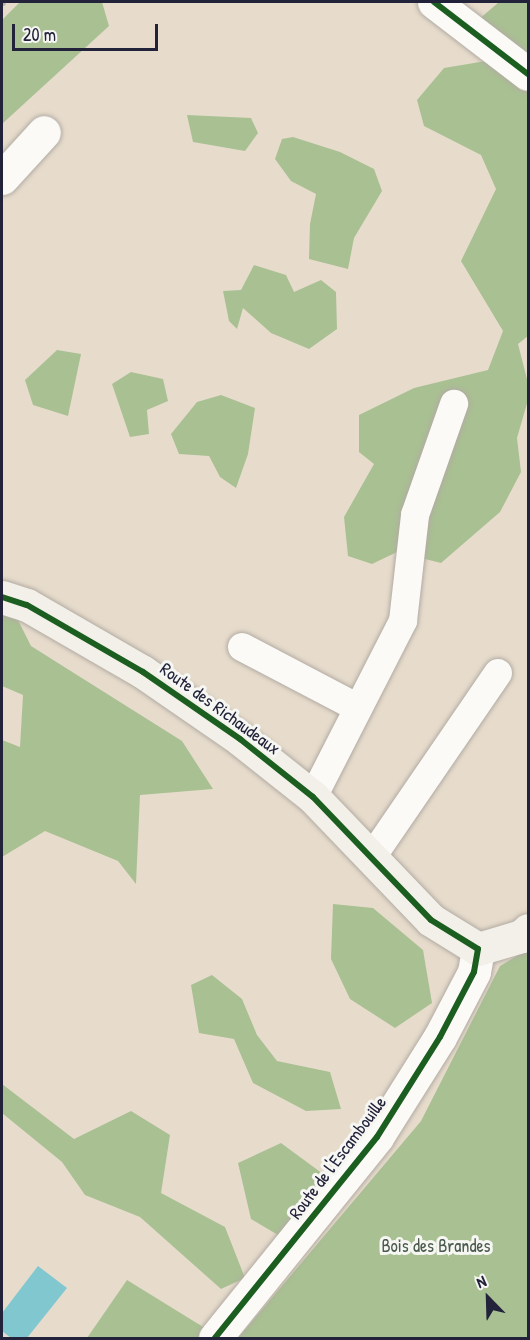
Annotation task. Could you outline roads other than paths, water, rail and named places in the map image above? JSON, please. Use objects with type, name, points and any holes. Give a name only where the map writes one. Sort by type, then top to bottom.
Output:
[{"type":"street","points":[[434,2],[528,74]]},
{"type":"street","points":[[2,178],[44,132]]},
{"type":"street","name":"Route des Richaudeaux","points":[[2,597],[27,605],[143,672],[240,739],[313,797],[430,921],[478,949]]},
{"type":"street","points":[[478,949],[522,936],[528,930]]},
{"type":"street","name":"Route de l'Escambouille","points":[[215,1338],[377,1137],[440,1037],[474,972],[478,949]]},
{"type":"lane","points":[[313,797],[403,621],[416,515],[454,404]]},
{"type":"lane","points":[[242,647],[358,708]]},
{"type":"lane","points":[[372,857],[498,673]]},
{"type":"water","points":[[38,1266],[67,1288],[27,1338],[11,1338],[2,1331],[2,1313]]},
{"type":"park label","name":"Bois des Brandes","points":[[436,1246]]}]
